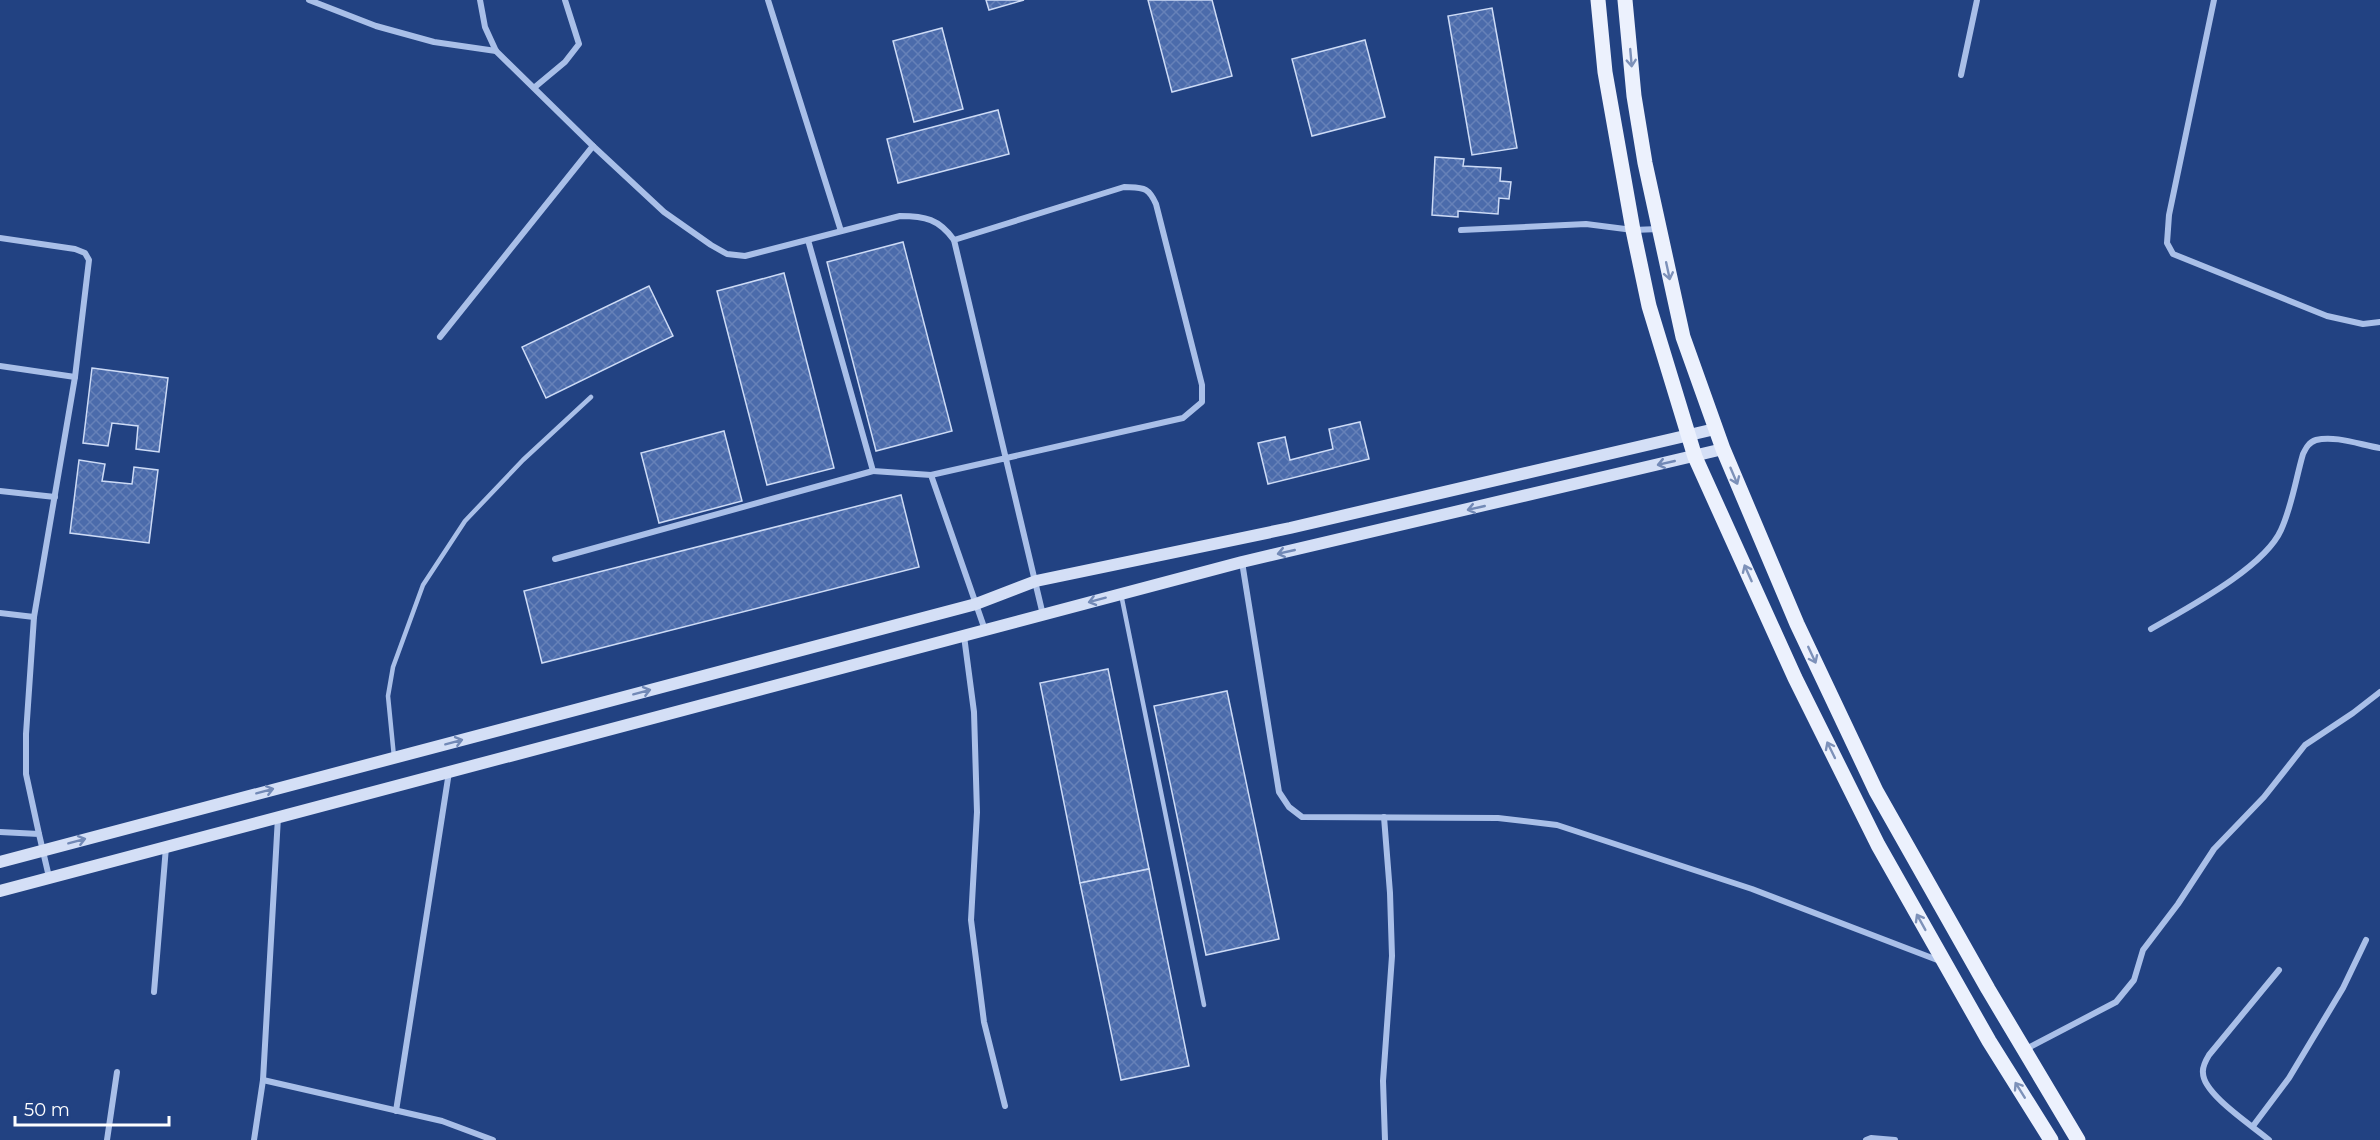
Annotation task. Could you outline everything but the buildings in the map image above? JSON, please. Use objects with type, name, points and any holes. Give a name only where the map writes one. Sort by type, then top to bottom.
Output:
[{"type":"main road","points":[[1598,0],[1605,72],[1649,306],[1695,457],[1795,678],[1878,845],[1943,962],[2051,1140]]},
{"type":"main road","points":[[1625,0],[1634,96],[1645,163],[1683,337],[1715,429],[1797,624],[1876,790],[1988,989],[2078,1140]]},
{"type":"main road","points":[[0,862],[976,604],[1036,581],[1290,528],[1715,429]]},
{"type":"main road","points":[[0,891],[1242,562],[1723,449]]},
{"type":"street","points":[[309,0],[376,26],[434,42],[496,51]]},
{"type":"street","points":[[480,0],[485,27],[496,51],[535,87],[592,146],[664,212],[727,254],[746,256],[900,216],[922,216],[944,226],[954,240],[1043,615]]},
{"type":"street","points":[[535,87],[570,57],[579,44],[565,0]]},
{"type":"street","points":[[768,0],[841,231]]},
{"type":"street","points":[[1961,75],[1977,0]]},
{"type":"street","points":[[2214,0],[2169,215],[2166,243],[2173,254],[2327,316],[2363,324],[2380,322]]},
{"type":"street","points":[[440,337],[592,146]]},
{"type":"street","points":[[555,559],[873,471],[930,476],[1183,418],[1202,402],[1202,385],[1151,192],[1144,188],[1124,187],[954,240]]},
{"type":"street","points":[[1461,230],[1586,224],[1633,230],[1659,229]]},
{"type":"street","points":[[0,238],[75,249],[85,253],[89,260],[75,377],[34,617],[26,734],[26,774],[49,877]]},
{"type":"street","points":[[808,240],[873,471]]},
{"type":"street","points":[[0,366],[75,377]]},
{"type":"street","points":[[2151,629],[2210,595],[2262,556],[2281,530],[2303,454],[2309,443],[2331,439],[2380,448]]},
{"type":"street","points":[[930,476],[985,630]]},
{"type":"street","points":[[0,490],[55,497]]},
{"type":"street","points":[[1242,562],[1279,792],[1288,807],[1302,817],[1498,818],[1557,825],[1752,889],[1943,962]]},
{"type":"street","points":[[0,613],[34,617]]},
{"type":"street","points":[[964,636],[974,712],[977,812],[971,920],[984,1022],[1005,1106]]},
{"type":"street","points":[[2025,1049],[2116,1002],[2134,980],[2143,950],[2178,904],[2214,849],[2264,797],[2305,745],[2380,692]]},
{"type":"street","points":[[396,1111],[449,771]]},
{"type":"street","points":[[254,1140],[262,1080],[278,816]]},
{"type":"street","points":[[1384,817],[1392,956],[1383,1081],[1385,1140]]},
{"type":"street","points":[[0,832],[39,834]]},
{"type":"street","points":[[154,992],[166,846]]},
{"type":"street","points":[[2253,1126],[2289,1078],[2343,988],[2366,940]]},
{"type":"street","points":[[2268,1140],[2216,1097],[2204,1079],[2202,1071],[2209,1055],[2279,970]]},
{"type":"street","points":[[107,1140],[117,1072]]},
{"type":"street","points":[[262,1080],[442,1121],[493,1140]]},
{"type":"street","points":[[1866,1140],[1890,1138],[1895,1140]]},
{"type":"lane","points":[[394,758],[388,696],[393,667],[423,585],[465,521],[523,460],[591,397]]},
{"type":"lane","points":[[1121,594],[1204,1005]]}]
